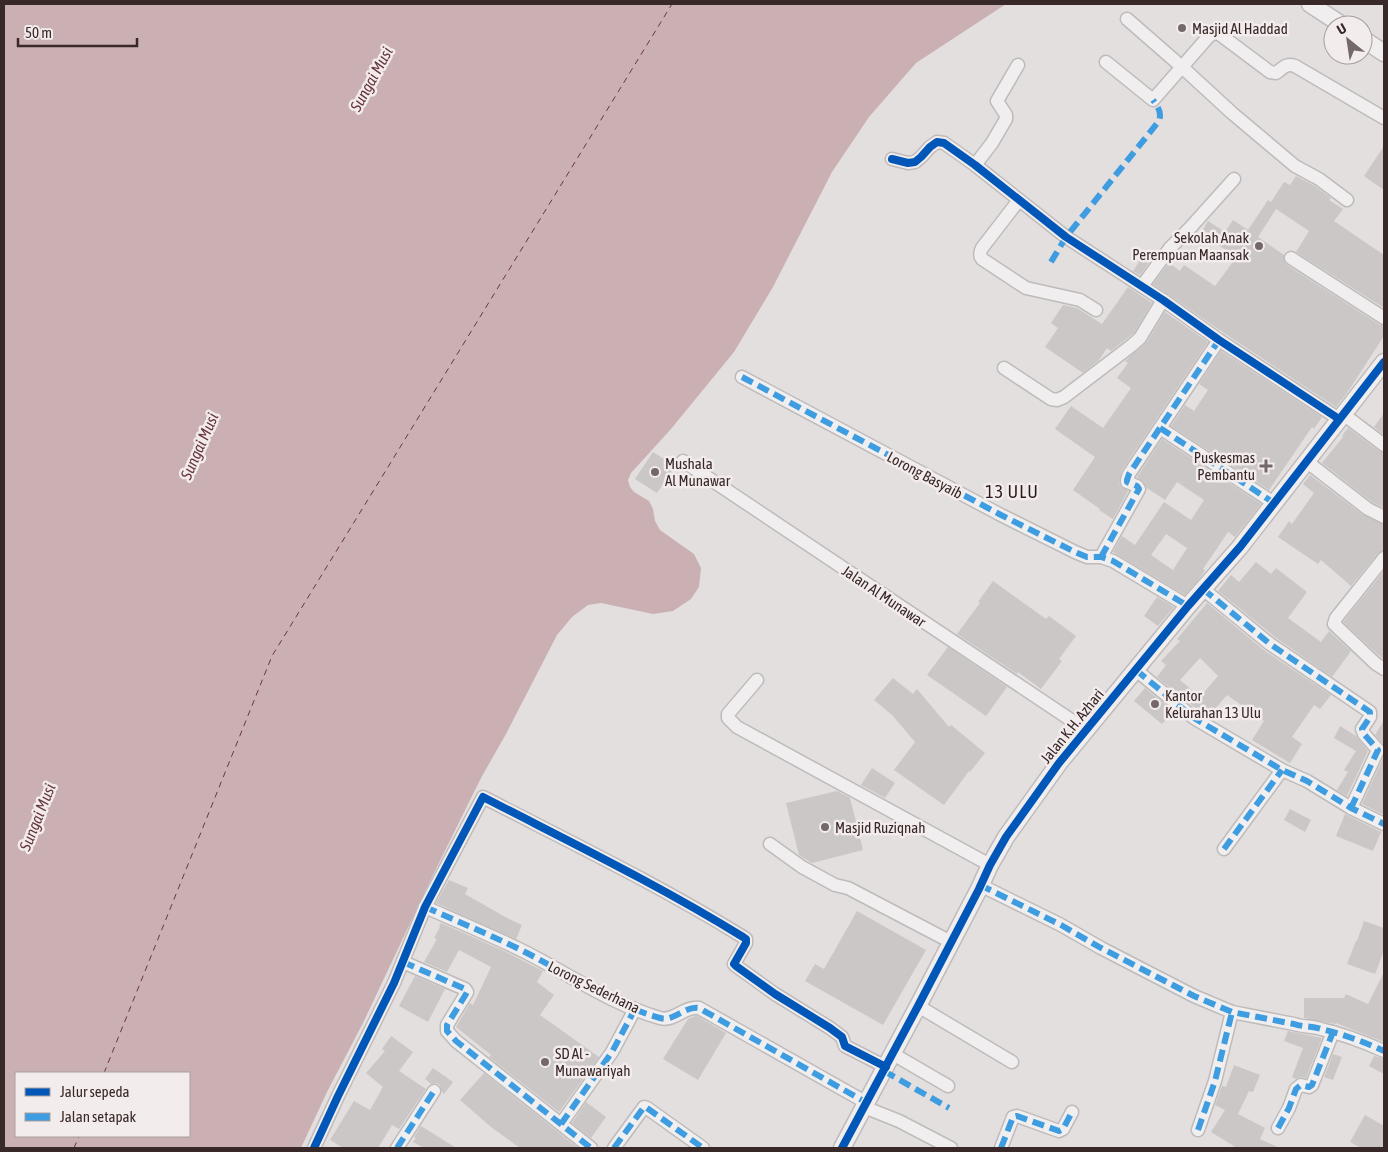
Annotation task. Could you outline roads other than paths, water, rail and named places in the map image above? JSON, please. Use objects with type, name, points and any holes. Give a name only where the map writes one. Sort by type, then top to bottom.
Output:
[{"type":"street","points":[[1310,4],[1327,15]]},
{"type":"street","points":[[1127,19],[1232,113],[1295,166],[1319,179],[1347,200]]},
{"type":"street","points":[[1106,62],[1153,100],[1210,36],[1218,33],[1270,72],[1276,73],[1286,65],[1291,64],[1384,118]]},
{"type":"street","points":[[1373,46],[1384,53]]},
{"type":"street","points":[[975,165],[992,143],[1006,119],[1006,115],[997,101],[1018,65]]},
{"type":"street","points":[[892,159],[908,163],[915,162],[937,142],[944,143],[1066,237],[1163,300],[1219,340],[1384,445]]},
{"type":"street","points":[[1142,286],[1170,248],[1234,179]]},
{"type":"street","points":[[1019,200],[982,248],[980,257],[982,260],[1026,288],[1080,300],[1096,310]]},
{"type":"street","points":[[1291,258],[1384,318]]},
{"type":"street","points":[[1004,368],[1051,399],[1057,400],[1064,397],[1140,338],[1163,300]]},
{"type":"street","points":[[1101,557],[1139,489],[1128,482],[1128,478],[1219,340]]},
{"type":"street","name":"Jalan K.H. Azhari","points":[[842,1148],[1006,837],[1059,762],[1188,606],[1240,547],[1384,362]]},
{"type":"street","name":"Lorong Basyaib","points":[[742,377],[992,511],[1087,557],[1101,557],[1113,561],[1188,606]]},
{"type":"street","points":[[1160,428],[1274,503]]},
{"type":"street","name":"Jalan Al Munawar","points":[[683,461],[1086,730]]},
{"type":"street","points":[[1306,461],[1368,509],[1384,517]]},
{"type":"street","points":[[1384,558],[1336,618],[1334,624],[1376,664],[1384,669]]},
{"type":"street","points":[[1203,589],[1270,644],[1370,712],[1370,717],[1362,729],[1378,750],[1351,808]]},
{"type":"street","points":[[1136,670],[1194,718],[1282,770],[1307,781],[1351,808],[1384,824]]},
{"type":"street","points":[[757,680],[728,714],[728,718],[737,727],[990,865]]},
{"type":"street","points":[[1224,849],[1282,770]]},
{"type":"street","points":[[314,1148],[403,962],[425,907],[483,797],[609,862],[709,916],[746,939],[746,943],[734,964],[775,994],[830,1028],[842,1037],[845,1046],[889,1061],[948,1086]]},
{"type":"street","points":[[770,844],[802,867],[835,885],[848,888],[951,942]]},
{"type":"street","points":[[980,885],[1061,925],[1100,948],[1194,996],[1232,1012],[1334,1032],[1384,1051]]},
{"type":"street","name":"Lorong Sederhana","points":[[425,907],[519,950],[635,1009],[668,1019],[687,1008],[699,1008],[866,1105],[951,1148]]},
{"type":"street","points":[[403,962],[465,989],[466,994],[447,1025],[447,1031],[456,1041],[591,1148]]},
{"type":"street","points":[[918,1006],[1012,1062]]},
{"type":"street","points":[[561,1124],[612,1052],[635,1009]]},
{"type":"street","points":[[1198,1130],[1215,1082],[1232,1012]]},
{"type":"street","points":[[1278,1128],[1296,1090],[1301,1085],[1309,1087],[1312,1085],[1334,1032]]},
{"type":"street","points":[[401,1147],[434,1091]]},
{"type":"street","points":[[614,1148],[644,1107],[703,1148]]},
{"type":"street","points":[[1001,1148],[1014,1116],[1059,1131],[1064,1130],[1072,1112]]},
{"type":"water","name":"Sungai Musi","points":[[4,4],[1006,4],[916,63],[869,117],[832,172],[773,287],[734,352],[671,429],[631,473],[628,480],[630,487],[634,492],[649,501],[660,530],[694,554],[701,568],[699,587],[691,599],[673,611],[653,614],[601,603],[588,605],[572,617],[557,635],[481,778],[301,1148],[4,1148]]},
{"type":"place","name":"Masjid Al Haddad","points":[[1182,28]]},
{"type":"place","name":"Sekolah Anak Perempuan Maansak","points":[[1259,246]]},
{"type":"place","name":"Puskesmas Pembantu","points":[[1266,466]]},
{"type":"place","name":"Mushala Al Munawar","points":[[655,472]]},
{"type":"place","name":"Kantor Kelurahan 13 Ulu","points":[[1155,704]]},
{"type":"place","name":"Masjid Ruziqnah","points":[[825,827]]},
{"type":"place","name":"SD Al - Munawariyah","points":[[545,1062]]},
{"type":"district","name":"13 ULU","points":[[1012,491]]}]
